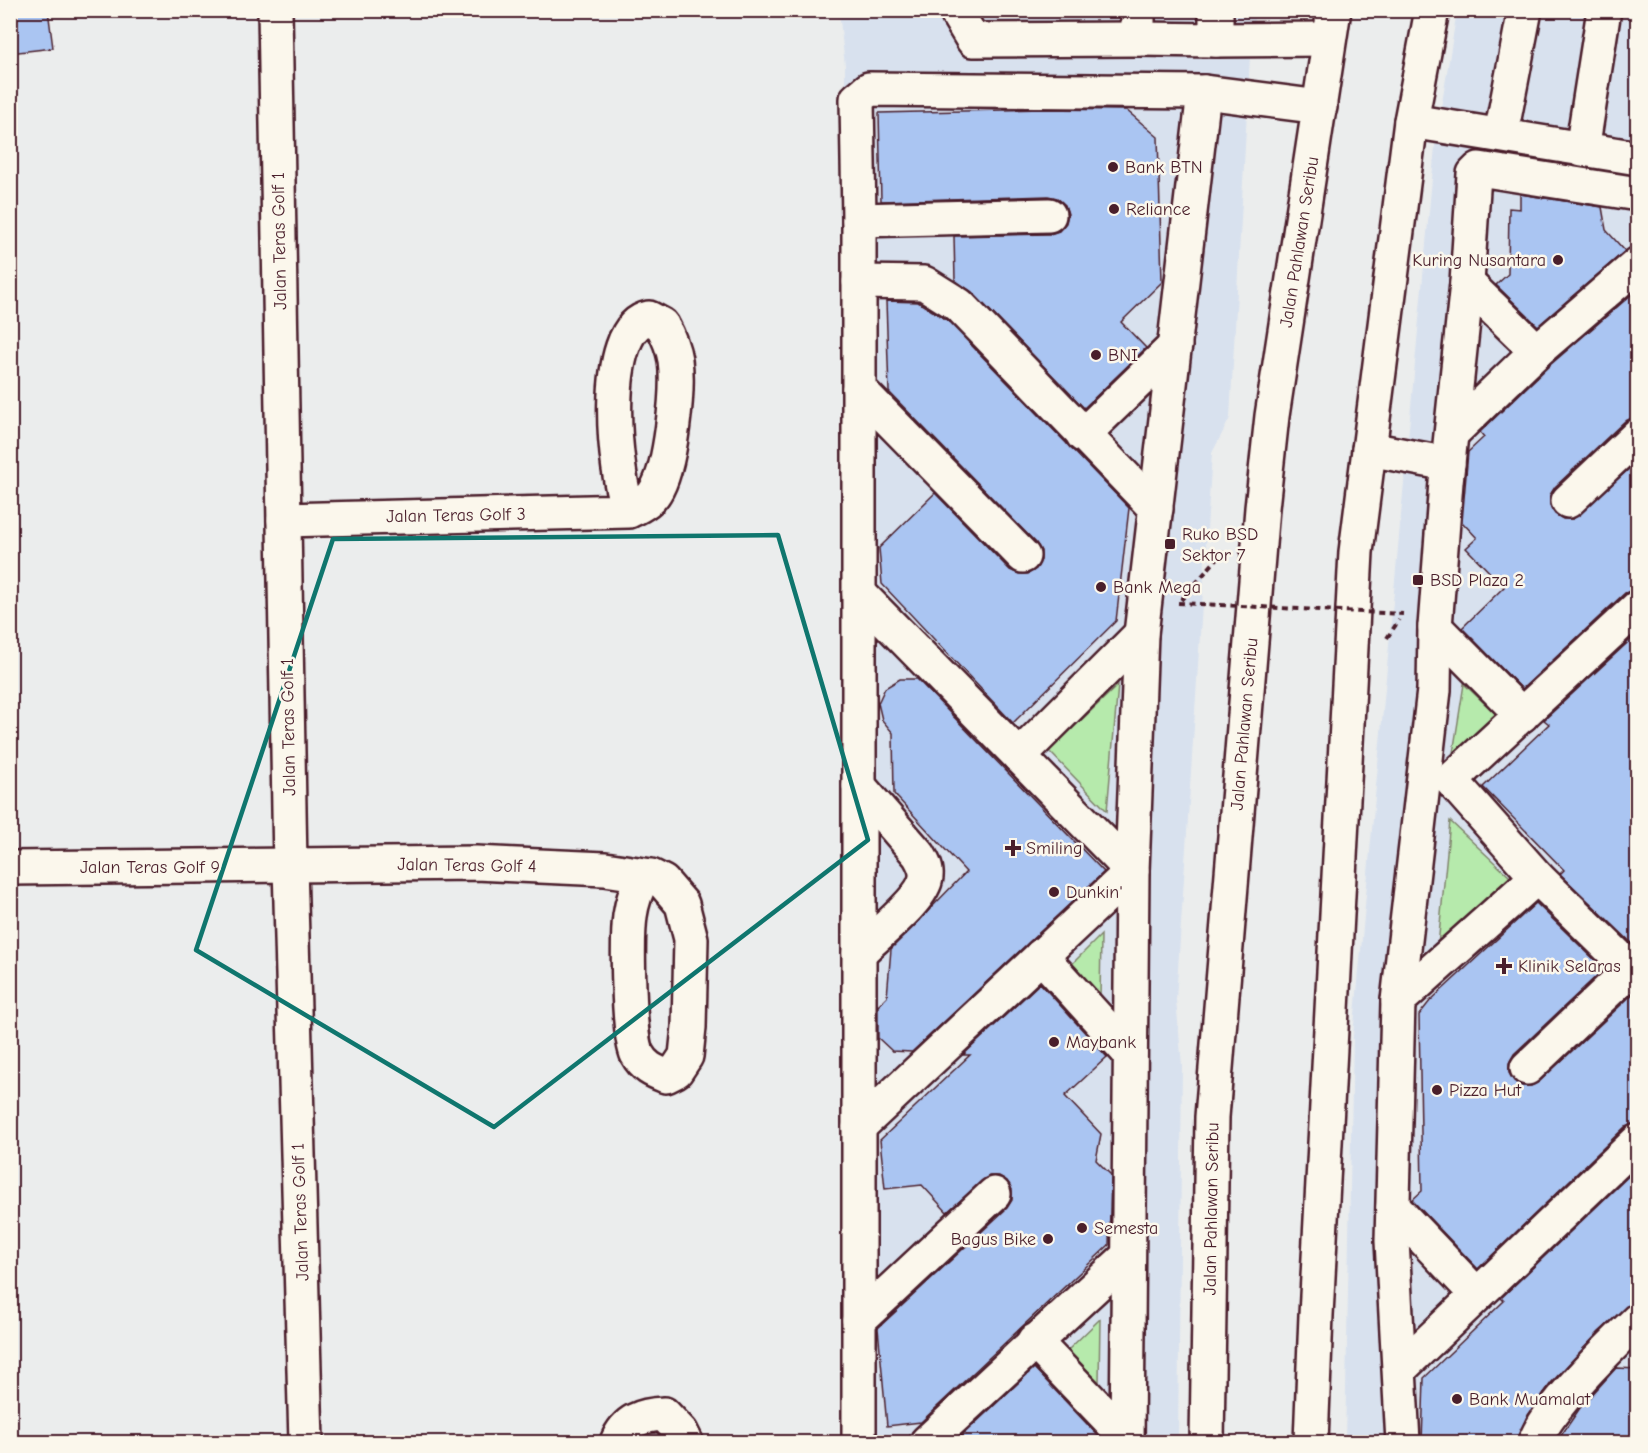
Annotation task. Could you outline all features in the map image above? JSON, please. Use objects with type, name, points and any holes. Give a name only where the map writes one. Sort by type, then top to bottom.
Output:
[{"type":"street","name":"Jalan Teras Golf 1","points":[[275,10],[291,866],[306,1443]]},
{"type":"street","points":[[958,10],[958,15],[973,40],[1138,25],[1331,25]]},
{"type":"street","points":[[1311,1443],[1356,552],[1411,121],[1432,10]]},
{"type":"street","points":[[1501,134],[1525,10]]},
{"type":"street","points":[[1582,150],[1604,10]]},
{"type":"street","name":"Jalan Pahlawan Seribu","points":[[1207,1443],[1212,1117],[1262,508],[1274,404],[1331,25]]},
{"type":"street","points":[[858,1443],[859,220],[855,103],[859,95],[869,89],[1204,92],[1320,107]]},
{"type":"street","points":[[1127,1440],[1132,871],[1141,634],[1149,546],[1156,509],[1204,92]]},
{"type":"street","points":[[1411,121],[1638,158]]},
{"type":"street","points":[[1403,1443],[1393,1207],[1398,1001],[1438,779],[1434,627],[1467,283],[1474,174],[1479,169],[1638,194]]},
{"type":"street","points":[[859,220],[1049,215]]},
{"type":"street","points":[[1453,432],[1537,351],[1638,264]]},
{"type":"street","points":[[859,282],[924,283],[943,292],[959,305],[1156,509]]},
{"type":"street","points":[[1467,283],[1537,351]]},
{"type":"street","points":[[649,318],[662,325],[675,361],[671,448],[665,472],[655,494],[629,511],[618,474],[615,418],[620,349],[636,323],[649,318]]},
{"type":"street","points":[[1083,435],[1175,346]]},
{"type":"street","points":[[859,389],[1023,556]]},
{"type":"street","points":[[1568,501],[1638,435]]},
{"type":"street","points":[[1369,448],[1449,464]]},
{"type":"street","name":"Jalan Teras Golf 3","points":[[284,520],[629,511]]},
{"type":"street","points":[[859,593],[1132,871]]},
{"type":"street","points":[[1438,779],[1522,715],[1638,607]]},
{"type":"street","points":[[1434,627],[1522,715]]},
{"type":"street","points":[[1019,756],[1141,634]]},
{"type":"street","points":[[1438,779],[1634,970],[1527,1068]]},
{"type":"street","points":[[859,786],[919,855],[925,865],[926,877],[919,894],[859,953]]},
{"type":"street","name":"Jalan Teras Golf 4","points":[[291,866],[476,863],[605,869],[643,877],[651,876],[663,882],[682,904],[691,939],[686,1056],[675,1071],[666,1076],[649,1070],[642,1062],[631,1034],[630,917],[634,894],[643,877]]},
{"type":"street","name":"Jalan Teras Golf 9","points":[[10,868],[291,866]]},
{"type":"street","points":[[859,1127],[1132,871]]},
{"type":"street","points":[[1398,1001],[1537,877]]},
{"type":"street","points":[[1041,956],[1130,1054]]},
{"type":"street","points":[[1401,1368],[1638,1141]]},
{"type":"street","points":[[858,1320],[994,1194]]},
{"type":"street","points":[[1393,1207],[1477,1295]]},
{"type":"street","points":[[927,1443],[1128,1256]]},
{"type":"street","points":[[1535,1443],[1543,1425],[1622,1351],[1638,1320]]},
{"type":"street","points":[[1034,1341],[1127,1440]]},
{"type":"street","points":[[617,1443],[630,1423],[642,1415],[664,1414],[681,1432],[686,1443]]},
{"type":"path","points":[[1262,508],[1178,603],[1403,614]]},
{"type":"highlighted area","points":[[778,535],[868,840],[494,1127],[196,950],[333,539]]},
{"type":"shaded area","points":[[839,11],[1255,11],[1250,56],[1230,418],[1212,453],[1176,1000],[1182,1065],[1178,1442],[847,1442],[845,66]]},
{"type":"shaded area","points":[[1457,11],[1637,11],[1637,1442],[1345,1442],[1353,1036],[1435,146]]},
{"type":"green space","points":[[1464,684],[1501,719],[1451,766]]},
{"type":"green space","points":[[1118,685],[1107,811],[1049,751]]},
{"type":"green space","points":[[1450,821],[1510,877],[1437,956]]},
{"type":"green space","points":[[1101,935],[1100,999],[1070,966]]},
{"type":"green space","points":[[1100,1319],[1099,1382],[1068,1350]]},
{"type":"building","points":[[10,10],[48,10],[53,48],[10,53]]},
{"type":"building","points":[[1044,109],[1126,110],[1158,137],[1162,282],[1121,322],[1146,348],[1084,408],[972,292],[955,280],[954,236],[1050,234],[1059,231],[1066,223],[1068,214],[1065,205],[1057,198],[1048,196],[881,201],[879,113]]},
{"type":"building","name":"Kuring Nusantara","points":[[1520,194],[1602,207],[1606,230],[1625,251],[1538,326],[1496,285],[1508,274],[1509,208],[1520,209]]},
{"type":"building","points":[[1638,289],[1638,417],[1625,421],[1555,487],[1550,495],[1550,505],[1555,514],[1563,519],[1573,519],[1638,461],[1638,589],[1625,593],[1522,689],[1462,628],[1504,587],[1466,548],[1477,538],[1462,522],[1468,452],[1484,437],[1480,432],[1550,365]]},
{"type":"building","points":[[886,301],[918,302],[947,320],[1129,508],[1116,621],[1013,723],[882,584],[879,548],[935,493],[1010,570],[1019,574],[1028,574],[1036,569],[1041,560],[1041,551],[1036,543],[889,392]]},
{"type":"building","points":[[1638,633],[1638,949],[1560,874],[1564,870],[1483,787],[1549,724],[1544,720]]},
{"type":"building","points":[[900,679],[917,679],[1104,872],[912,1052],[892,1051],[878,1038],[878,1006],[887,997],[891,949],[966,872],[894,794],[893,733],[882,720],[878,703],[885,688]]},
{"type":"building","points":[[1536,903],[1604,969],[1514,1054],[1509,1063],[1509,1073],[1521,1086],[1531,1086],[1539,1082],[1638,989],[1638,1123],[1625,1127],[1478,1269],[1412,1200],[1422,1191],[1419,1015],[1430,1001]]},
{"type":"building","points":[[1040,983],[1107,1057],[1065,1096],[1101,1134],[1096,1160],[1111,1175],[1109,1245],[921,1422],[887,1426],[878,1328],[1007,1208],[1012,1200],[1012,1190],[1007,1181],[999,1176],[989,1176],[947,1212],[922,1185],[885,1189],[880,1140],[970,1055],[963,1055]]},
{"type":"building","points":[[1638,1167],[1638,1298],[1599,1332],[1551,1383],[1526,1418],[1516,1443],[1422,1443],[1424,1378],[1504,1301],[1501,1298]]},
{"type":"building","points":[[1034,1368],[1105,1443],[954,1443]]},
{"type":"building","points":[[1616,1368],[1638,1369],[1638,1443],[1556,1443],[1580,1408]]},
{"type":"place","name":"Bank BTN","points":[[1113,167]]},
{"type":"place","name":"Reliance","points":[[1114,209]]},
{"type":"place","name":"Kuring Nusantara","points":[[1558,260]]},
{"type":"place","name":"BNI","points":[[1096,355]]},
{"type":"place","name":"Ruko BSD Sektor 7","points":[[1170,544]]},
{"type":"place","name":"BSD Plaza 2","points":[[1418,580]]},
{"type":"place","name":"Bank Mega","points":[[1101,587]]},
{"type":"place","name":"Smiling","points":[[1013,848]]},
{"type":"place","name":"Dunkin'","points":[[1054,892]]},
{"type":"place","name":"Klinik Selaras","points":[[1504,966]]},
{"type":"place","name":"Maybank","points":[[1054,1042]]},
{"type":"place","name":"Pizza Hut","points":[[1437,1090]]},
{"type":"place","name":"Semesta","points":[[1082,1228]]},
{"type":"place","name":"Bagus Bike","points":[[1048,1239]]},
{"type":"place","name":"Bank Muamalat","points":[[1457,1399]]}]
